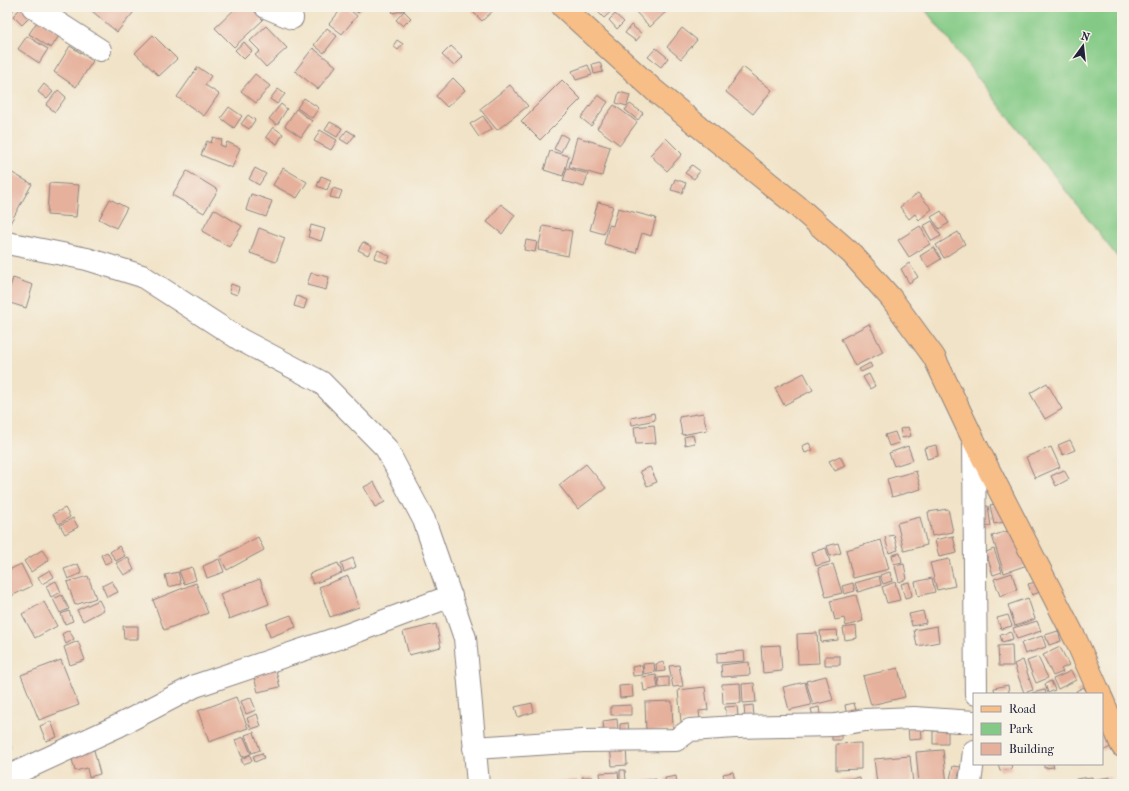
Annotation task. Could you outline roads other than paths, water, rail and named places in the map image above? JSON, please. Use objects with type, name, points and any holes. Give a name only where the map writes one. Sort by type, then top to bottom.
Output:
[{"type":"main road","points":[[562,7],[655,91],[796,206],[852,254],[891,298],[934,357],[974,441],[1076,640],[1100,693]]},
{"type":"main road","points":[[1103,701],[1122,746]]},
{"type":"street","points":[[33,7],[100,50]]},
{"type":"street","points":[[266,7],[292,18]]},
{"type":"street","points":[[7,243],[87,258],[142,276],[241,340],[321,382],[386,448],[424,520],[465,638],[478,784]]},
{"type":"street","points":[[974,441],[976,693]]},
{"type":"street","points":[[7,777],[118,726],[195,686],[347,635],[451,596]]},
{"type":"street","points":[[474,748],[583,742],[676,740],[690,730],[756,726],[835,725],[865,720],[914,718],[973,722]]},
{"type":"street","points":[[970,784],[973,759]]}]
